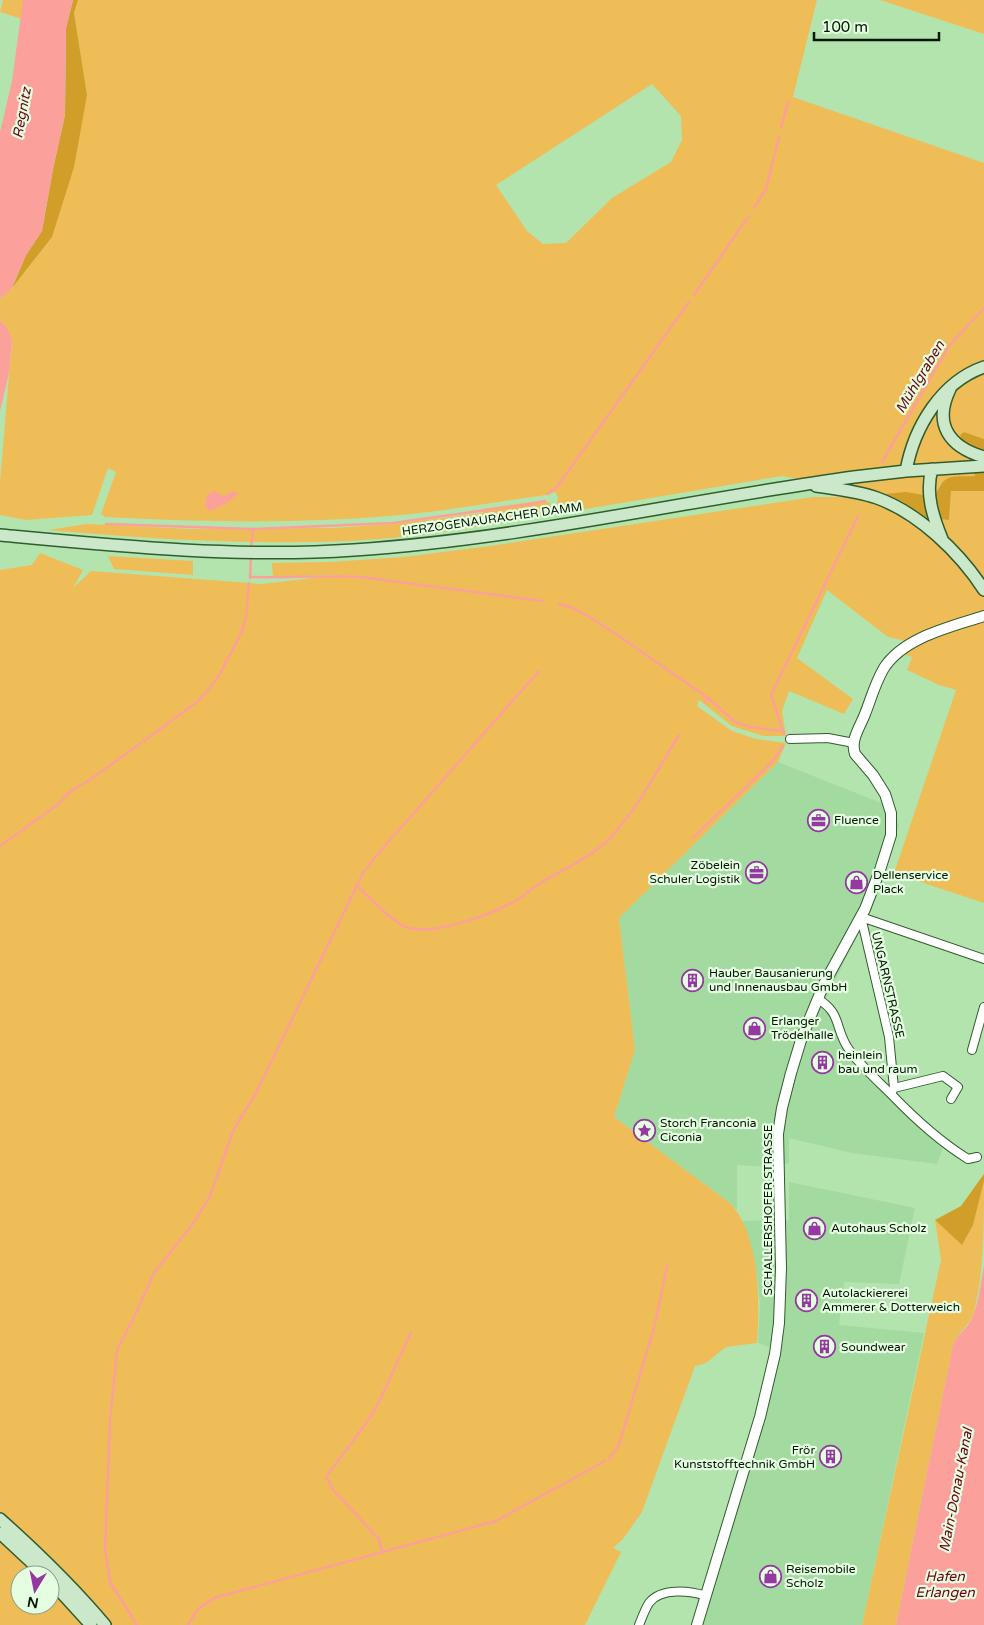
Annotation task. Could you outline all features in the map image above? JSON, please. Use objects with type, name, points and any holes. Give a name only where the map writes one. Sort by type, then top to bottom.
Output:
[{"type":"main road","points":[[906,471],[914,443],[925,420],[939,398],[962,377],[984,367]]},
{"type":"main road","points":[[952,385],[943,412],[945,428],[953,441],[963,449],[984,457]]},
{"type":"main road","name":"HERZOGENAURACHER DAMM","points":[[0,535],[191,551],[272,552],[352,550],[408,546],[489,535],[802,484],[906,471],[984,466]]},
{"type":"main road","points":[[932,469],[930,495],[935,521],[942,539]]},
{"type":"main road","points":[[802,484],[857,492],[878,498],[907,513],[942,539],[984,590]]},
{"type":"main road","points":[[0,1519],[29,1544],[91,1625]]},
{"type":"main road","points":[[0,1533],[34,1565]]},
{"type":"main road","points":[[62,1585],[104,1625]]},
{"type":"street","points":[[790,739],[828,738],[854,742],[878,679],[894,656],[909,645],[930,635],[984,616]]},
{"type":"street","name":"SCHALLERSHOFER STRASSE","points":[[697,1625],[758,1426],[774,1358],[779,1323],[780,1295],[778,1145],[780,1122],[796,1054],[818,999],[861,917],[891,836],[892,813],[885,794],[880,784],[855,754],[854,742]]},
{"type":"street","points":[[861,917],[984,959]]},
{"type":"street","name":"UNGARNSTRASSE","points":[[861,917],[889,1037],[892,1091]]},
{"type":"street","points":[[818,999],[830,1008],[835,1015],[839,1031],[850,1052],[892,1091],[912,1116],[940,1141],[968,1159],[977,1157]]},
{"type":"street","points":[[972,1050],[984,1007]]},
{"type":"street","points":[[892,1091],[943,1076],[958,1087],[951,1099]]},
{"type":"street","points":[[639,1625],[650,1602],[663,1594],[689,1592],[706,1596]]},
{"type":"shaded area","points":[[3,0],[23,0],[22,19],[0,12]]},
{"type":"shaded area","points":[[73,0],[78,0],[74,13],[87,95],[74,167],[52,237],[12,288],[26,255],[42,231],[65,115],[66,28]]},
{"type":"shaded area","points":[[78,0],[817,0],[793,97],[984,163],[984,439],[964,432],[960,436],[975,476],[940,484],[936,497],[911,508],[924,517],[949,519],[951,491],[984,491],[984,903],[894,873],[956,690],[939,685],[907,670],[912,657],[892,651],[906,641],[888,637],[827,590],[797,658],[853,699],[844,714],[789,691],[782,711],[786,736],[763,736],[732,726],[699,700],[697,706],[732,731],[756,739],[786,743],[778,762],[619,918],[635,1050],[614,1117],[730,1203],[740,1216],[753,1250],[758,1289],[758,1327],[757,1343],[726,1347],[706,1363],[695,1366],[642,1512],[623,1539],[613,1548],[621,1552],[585,1625],[0,1625],[0,570],[32,565],[40,553],[83,570],[73,588],[91,571],[262,584],[337,575],[273,577],[272,563],[330,562],[404,557],[490,546],[813,497],[841,497],[844,487],[782,476],[556,514],[558,497],[555,492],[468,507],[353,519],[282,521],[176,520],[105,517],[101,514],[116,472],[108,468],[92,515],[26,520],[0,515],[0,482],[12,340],[7,327],[0,321],[0,299],[12,288],[52,237],[87,95],[74,13]],"holes":[[[652,84],[681,116],[682,140],[671,162],[612,198],[566,243],[543,244],[527,231],[496,185]]]},
{"type":"shaded area","points":[[880,0],[984,0],[984,34]]},
{"type":"shaded area","points":[[964,432],[984,439],[984,491],[951,491],[949,520],[924,517],[885,494],[906,492],[935,497],[938,489],[946,480],[955,476],[975,476],[960,435]]},
{"type":"shaded area","points":[[538,501],[549,502],[552,508],[551,515],[424,534],[348,541],[198,540],[48,530],[87,524],[191,529],[334,528],[393,524],[483,513],[482,509]]},
{"type":"shaded area","points":[[108,556],[193,561],[193,575],[114,569]]},
{"type":"shaded area","points":[[778,762],[894,808],[899,826],[870,910],[827,997],[824,1008],[828,1011],[848,1053],[910,1119],[943,1147],[937,1164],[852,1153],[789,1138],[789,1163],[768,1167],[737,1165],[737,1210],[614,1117],[635,1050],[619,918]]},
{"type":"shaded area","points":[[984,1174],[973,1225],[962,1245],[935,1220],[961,1206]]},
{"type":"shaded area","points":[[984,1181],[983,1248],[980,1281],[974,1313],[953,1345],[896,1625],[862,1625],[941,1260],[935,1220],[962,1244],[973,1225]]},
{"type":"shaded area","points":[[789,1182],[915,1208],[899,1284],[844,1282],[839,1325],[924,1333],[862,1625],[700,1625],[777,1350],[758,1343],[760,1305],[757,1276],[742,1221],[789,1220]]},
{"type":"water","name":"Regnitz","points":[[23,0],[73,0],[66,28],[65,115],[42,231],[26,255],[12,288],[0,299],[0,132],[12,81]]},
{"type":"water","points":[[0,321],[7,327],[12,340],[9,373],[0,411]]},
{"type":"water","points":[[214,491],[223,496],[234,491],[238,494],[225,504],[210,511],[205,506],[207,495]]},
{"type":"water","name":"Hafen Erlangen","points":[[984,1267],[984,1625],[896,1625],[953,1345],[974,1314]]},
{"type":"waterway","points":[[781,128],[788,102]]},
{"type":"waterway","points":[[754,208],[766,189],[779,137]]},
{"type":"waterway","points":[[694,295],[748,217]]},
{"type":"waterway","points":[[548,494],[557,487],[689,302]]},
{"type":"waterway","name":"Mühlgraben","points":[[882,462],[949,346],[984,308]]},
{"type":"waterway","points":[[530,504],[545,501]]},
{"type":"waterway","points":[[253,529],[393,523],[530,504],[531,518]]},
{"type":"waterway","points":[[784,734],[771,695],[858,516]]},
{"type":"waterway","points":[[106,524],[253,529],[251,548]]},
{"type":"waterway","points":[[250,578],[251,556]]},
{"type":"waterway","points":[[250,577],[361,577],[542,601]]},
{"type":"waterway","points":[[144,741],[197,702],[220,674],[242,631],[246,617],[249,583]]},
{"type":"waterway","points":[[559,604],[573,608],[616,634],[708,698],[735,722],[750,727],[782,731]]},
{"type":"waterway","points":[[137,1625],[110,1582],[105,1548],[110,1421],[117,1350],[154,1273],[192,1225],[209,1198],[234,1129],[256,1093],[363,873],[539,671]]},
{"type":"waterway","points":[[705,702],[708,698]]},
{"type":"waterway","points":[[356,885],[389,916],[409,928],[435,929],[449,926],[506,906],[602,846],[629,815],[679,735]]},
{"type":"waterway","points":[[0,846],[57,805],[72,790],[88,781],[141,743]]},
{"type":"waterway","points":[[693,838],[771,763],[783,746]]},
{"type":"waterway","points":[[609,1459],[619,1445],[655,1324],[667,1266]]},
{"type":"waterway","points":[[382,1553],[379,1539],[334,1491],[326,1477],[370,1418],[411,1332]]},
{"type":"waterway","points":[[188,1625],[198,1609],[214,1598],[496,1521],[605,1461]]},
{"type":"place","name":"Fluence","points":[[818,820]]},
{"type":"place","name":"Zöbelein Schuler Logistik","points":[[756,872]]},
{"type":"place","name":"Dellenservice Plack","points":[[857,882]]},
{"type":"place","name":"Hauber Bausanierung und Innenausbau GmbH","points":[[693,980]]},
{"type":"place","name":"Erlanger Trödelhalle","points":[[755,1028]]},
{"type":"place","name":"heinlein bau und raum","points":[[822,1062]]},
{"type":"place","name":"Storch Franconia Ciconia","points":[[644,1130]]},
{"type":"place","name":"Autohaus Scholz","points":[[815,1228]]},
{"type":"place","name":"Autolackiererei Ammerer & Dotterweich","points":[[806,1300]]},
{"type":"place","name":"Soundwear","points":[[825,1347]]},
{"type":"place","name":"Frör Kunststofftechnik GmbH","points":[[831,1457]]},
{"type":"place","name":"Reisemobile Scholz","points":[[770,1576]]},
{"type":"water label","name":"Main-Donau-Kanal","points":[[956,1490]]}]
